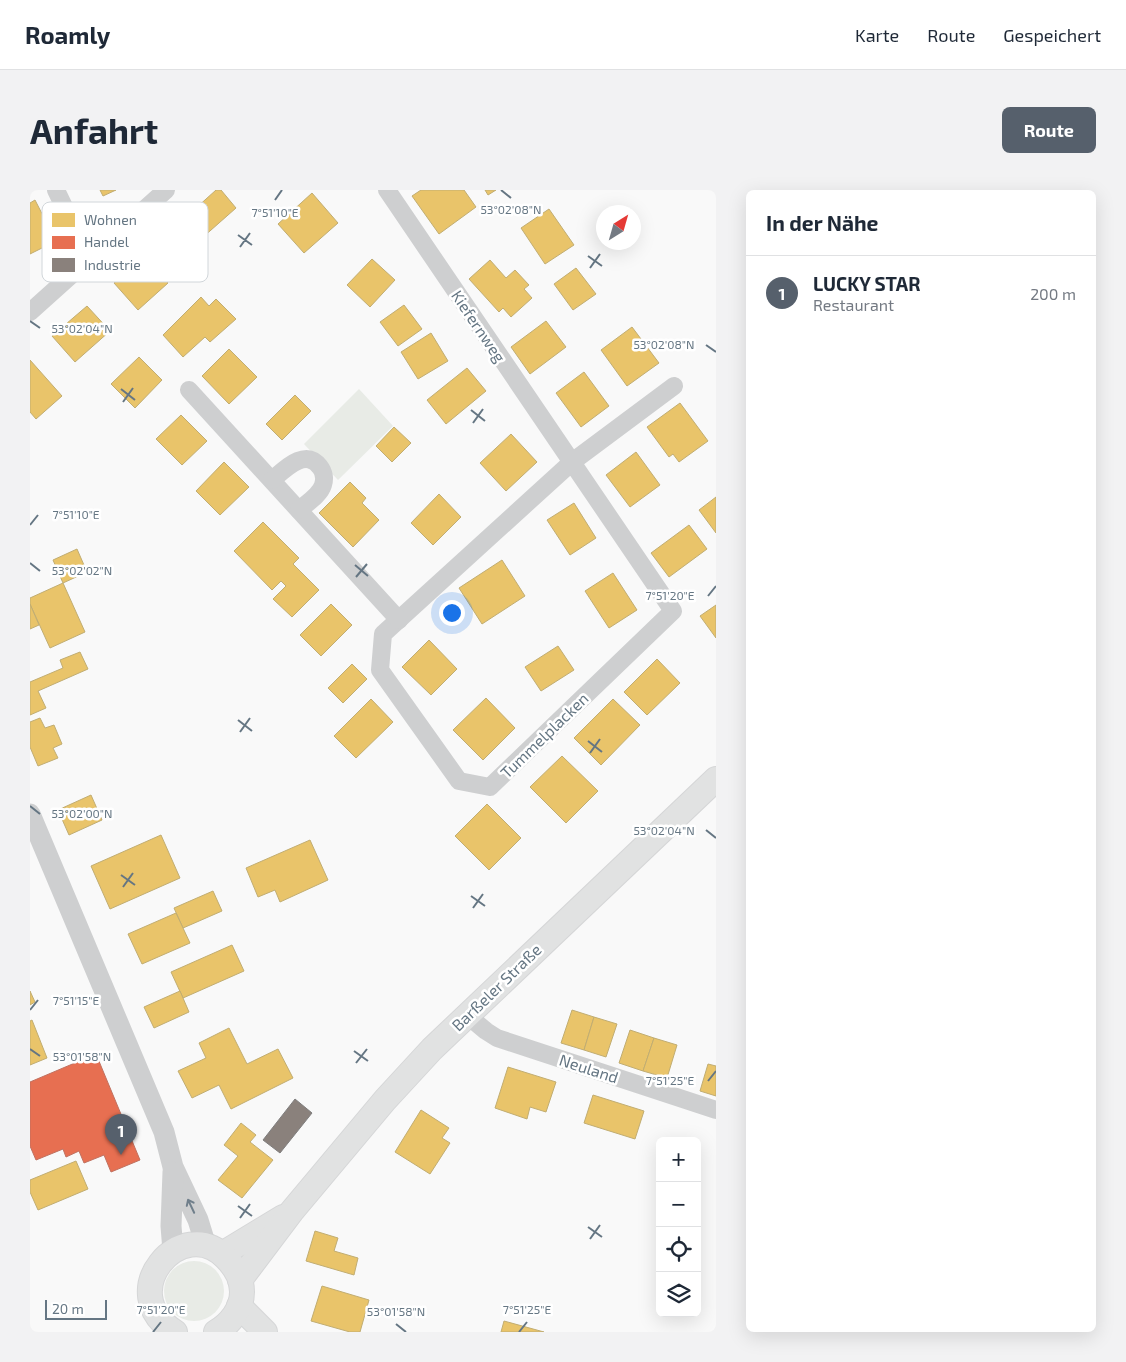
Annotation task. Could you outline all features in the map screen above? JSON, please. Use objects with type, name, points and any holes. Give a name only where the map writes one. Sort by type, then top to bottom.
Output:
[{"type":"main road","name":"Barßeler Straße","points":[[240,1280],[292,1211],[403,1080],[432,1049],[716,779]]},
{"type":"main road","name":"Barßeler Straße","points":[[214,1250],[292,1211]]},
{"type":"main road","points":[[162,1327],[151,1303],[149,1288],[153,1273],[161,1261],[173,1251],[183,1246],[194,1245],[214,1250],[234,1265],[240,1280],[242,1293],[239,1306],[233,1319],[222,1331]]},
{"type":"main road","points":[[239,1306],[264,1332]]},
{"type":"street","points":[[56,190],[62,202]]},
{"type":"street","points":[[153,202],[166,190]]},
{"type":"street","name":"Kiefernweg","points":[[387,190],[673,611]]},
{"type":"street","points":[[30,312],[63,282]]},
{"type":"street","points":[[572,462],[674,386]]},
{"type":"street","points":[[189,390],[398,620]]},
{"type":"street","points":[[272,480],[297,460],[310,460],[321,467],[324,472],[323,485],[320,491],[299,510]]},
{"type":"street","name":"Tummelplacken","points":[[572,462],[383,634],[380,670],[459,781],[490,788],[673,611]]},
{"type":"street","points":[[30,814],[164,1132],[173,1167],[214,1250]]},
{"type":"street","name":"Neuland","points":[[467,1014],[497,1038],[716,1110]]},
{"type":"street","points":[[173,1167],[171,1226],[173,1251]]},
{"type":"shaded area","points":[[359,389],[393,426],[338,480],[304,444]]},
{"type":"shaded area","points":[[194,1261],[211,1266],[219,1274],[224,1291],[219,1308],[211,1316],[194,1321],[177,1316],[169,1308],[164,1291],[169,1274],[177,1266]]},
{"type":"building: Wohnen","points":[[100,190],[116,190],[103,196]]},
{"type":"building: Wohnen","points":[[216,190],[221,190],[236,208],[208,233],[208,202],[203,202]]},
{"type":"building: Wohnen","points":[[421,190],[464,190],[476,207],[439,234],[412,196]]},
{"type":"building: Wohnen","points":[[485,190],[496,190],[488,195]]},
{"type":"building: Wohnen","points":[[312,193],[338,223],[304,253],[278,224]]},
{"type":"building: Wohnen","points":[[35,200],[42,214],[42,248],[30,254],[30,203]]},
{"type":"building: Wohnen","points":[[549,209],[574,245],[545,264],[521,228]]},
{"type":"building: Wohnen","points":[[372,259],[395,280],[370,307],[347,285]]},
{"type":"building: Wohnen","points":[[490,260],[506,278],[515,270],[529,285],[524,289],[532,298],[511,317],[503,308],[499,312],[469,279]]},
{"type":"building: Wohnen","points":[[576,268],[596,294],[573,310],[554,284]]},
{"type":"building: Wohnen","points":[[167,282],[168,283],[138,310],[114,283]]},
{"type":"building: Wohnen","points":[[201,297],[209,306],[216,299],[236,319],[210,342],[205,337],[183,357],[163,335]]},
{"type":"building: Wohnen","points":[[404,305],[422,329],[398,346],[380,322]]},
{"type":"building: Wohnen","points":[[87,306],[110,331],[75,362],[52,336]]},
{"type":"building: Wohnen","points":[[546,321],[566,347],[530,374],[511,347]]},
{"type":"building: Wohnen","points":[[632,327],[659,363],[627,386],[601,350]]},
{"type":"building: Wohnen","points":[[431,333],[448,361],[418,379],[401,352]]},
{"type":"building: Wohnen","points":[[229,349],[257,377],[229,404],[202,376]]},
{"type":"building: Wohnen","points":[[139,357],[162,380],[135,408],[111,384]]},
{"type":"building: Wohnen","points":[[30,360],[62,396],[36,419],[30,412]]},
{"type":"building: Wohnen","points":[[467,368],[486,391],[446,424],[427,400]]},
{"type":"building: Wohnen","points":[[584,372],[609,406],[581,427],[556,393]]},
{"type":"building: Wohnen","points":[[295,395],[311,411],[282,440],[266,424]]},
{"type":"building: Wohnen","points":[[680,403],[708,441],[679,462],[673,454],[669,457],[647,427]]},
{"type":"building: Wohnen","points":[[181,415],[207,441],[182,465],[156,439]]},
{"type":"building: Wohnen","points":[[394,427],[411,443],[392,462],[376,446]]},
{"type":"building: Wohnen","points":[[511,434],[537,462],[506,491],[480,463]]},
{"type":"building: Wohnen","points":[[636,452],[660,485],[630,507],[606,475]]},
{"type":"building: Wohnen","points":[[224,462],[249,487],[220,515],[196,491]]},
{"type":"building: Wohnen","points":[[350,482],[366,498],[362,503],[379,520],[353,547],[319,513]]},
{"type":"building: Wohnen","points":[[439,494],[461,517],[433,545],[411,523]]},
{"type":"building: Wohnen","points":[[716,497],[716,533],[699,510]]},
{"type":"building: Wohnen","points":[[574,503],[596,538],[570,555],[547,520]]},
{"type":"building: Wohnen","points":[[263,522],[299,558],[293,564],[319,590],[292,617],[273,599],[286,586],[281,581],[272,590],[234,551]]},
{"type":"building: Wohnen","points":[[689,525],[707,549],[669,577],[651,553]]},
{"type":"building: Wohnen","points":[[77,549],[87,572],[63,583],[53,560]]},
{"type":"building: Wohnen","points":[[502,560],[525,596],[482,624],[459,588]]},
{"type":"building: Wohnen","points":[[613,573],[637,610],[609,628],[585,591]]},
{"type":"building: Wohnen","points":[[63,583],[85,632],[50,648],[30,604],[30,598]]},
{"type":"building: Wohnen","points":[[30,604],[39,625],[30,629]]},
{"type":"building: Wohnen","points":[[331,604],[352,625],[321,656],[300,635]]},
{"type":"building: Wohnen","points":[[716,605],[716,638],[700,616]]},
{"type":"building: Wohnen","points":[[429,640],[457,669],[431,695],[402,667]]},
{"type":"building: Wohnen","points":[[558,646],[574,670],[541,691],[525,667]]},
{"type":"building: Wohnen","points":[[80,652],[88,669],[38,691],[46,708],[30,715],[30,682],[63,668],[60,660]]},
{"type":"building: Wohnen","points":[[657,659],[680,683],[647,715],[624,692]]},
{"type":"building: Wohnen","points":[[352,664],[367,679],[343,703],[328,688]]},
{"type":"building: Wohnen","points":[[486,698],[515,728],[483,760],[453,730]]},
{"type":"building: Wohnen","points":[[371,699],[393,722],[356,758],[334,736]]},
{"type":"building: Wohnen","points":[[613,699],[640,725],[601,765],[574,738]]},
{"type":"building: Wohnen","points":[[40,718],[45,728],[54,725],[62,744],[53,748],[58,758],[38,766],[30,747],[30,722]]},
{"type":"building: Wohnen","points":[[562,756],[598,791],[566,823],[530,787]]},
{"type":"building: Wohnen","points":[[91,795],[102,820],[69,835],[58,810]]},
{"type":"building: Wohnen","points":[[487,804],[521,838],[489,870],[455,836]]},
{"type":"building: Wohnen","points":[[161,835],[180,878],[110,909],[91,866]]},
{"type":"building: Wohnen","points":[[310,840],[328,880],[280,902],[275,890],[258,897],[246,868]]},
{"type":"building: Wohnen","points":[[213,891],[222,911],[183,928],[174,908]]},
{"type":"building: Wohnen","points":[[176,913],[190,943],[142,964],[128,934]]},
{"type":"building: Wohnen","points":[[232,945],[244,971],[183,998],[171,972]]},
{"type":"building: Wohnen","points":[[30,991],[35,1002],[30,1005]]},
{"type":"building: Wohnen","points":[[180,991],[189,1012],[154,1028],[144,1007]]},
{"type":"building: Wohnen","points":[[572,1010],[594,1017],[584,1050],[561,1043]]},
{"type":"building: Wohnen","points":[[594,1017],[617,1024],[606,1057],[584,1050]]},
{"type":"building: Wohnen","points":[[32,1020],[47,1058],[30,1065],[30,1021]]},
{"type":"building: Wohnen","points":[[229,1028],[247,1064],[278,1049],[293,1078],[231,1109],[219,1085],[192,1098],[178,1071],[206,1058],[199,1043]]},
{"type":"building: Wohnen","points":[[630,1030],[654,1038],[643,1071],[619,1063]]},
{"type":"building: Wohnen","points":[[654,1038],[677,1045],[667,1078],[643,1071]]},
{"type":"building: Wohnen","points":[[708,1064],[716,1066],[716,1096],[700,1091]]},
{"type":"building: Wohnen","points":[[508,1067],[556,1082],[546,1112],[530,1107],[527,1119],[495,1108]]},
{"type":"building: Wohnen","points":[[593,1095],[644,1111],[635,1139],[584,1123]]},
{"type":"building: Wohnen","points":[[421,1110],[449,1128],[442,1138],[450,1143],[430,1174],[395,1152]]},
{"type":"building: Wohnen","points":[[241,1123],[256,1135],[250,1142],[273,1160],[242,1198],[218,1180],[238,1156],[224,1145]]},
{"type":"building: Wohnen","points":[[76,1161],[88,1189],[38,1210],[30,1192],[30,1180]]},
{"type":"building: Wohnen","points":[[315,1231],[338,1238],[334,1251],[358,1258],[354,1275],[306,1261]]},
{"type":"building: Wohnen","points":[[322,1286],[369,1300],[360,1332],[350,1332],[311,1321]]},
{"type":"building: Wohnen","points":[[504,1321],[544,1332],[501,1332]]},
{"type":"building: Handel","points":[[96,1054],[140,1160],[111,1172],[104,1155],[84,1163],[79,1151],[66,1157],[63,1149],[36,1160],[30,1146],[30,1082]]},
{"type":"building: Industrie","points":[[295,1099],[312,1113],[280,1153],[263,1140]]},
{"type":"place","name":"LUCKY STAR","points":[[121,1155]]}]
